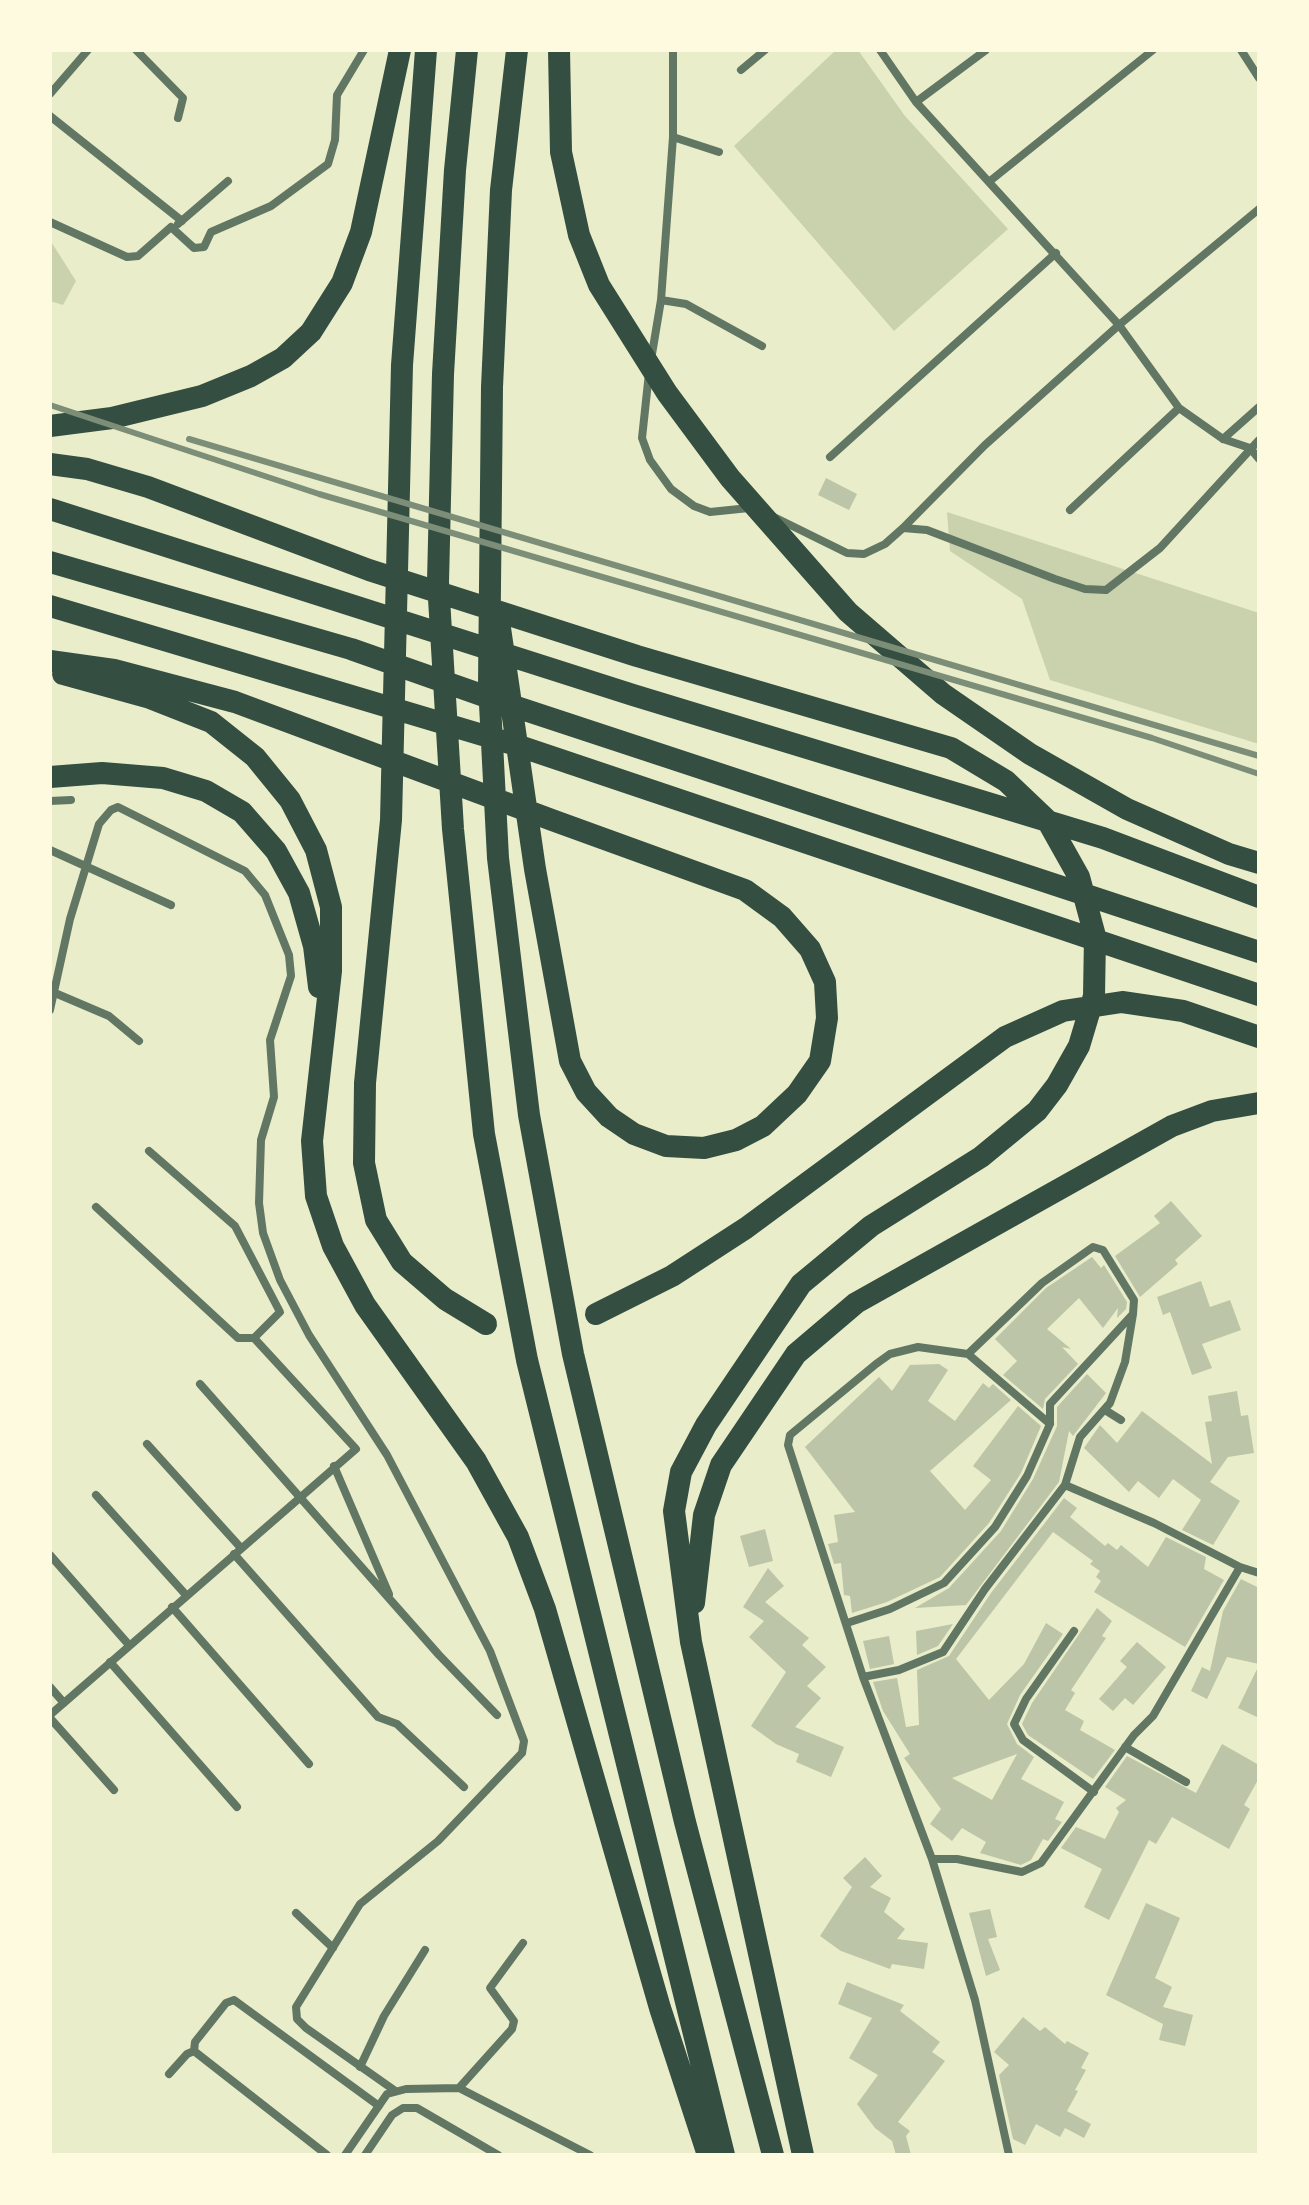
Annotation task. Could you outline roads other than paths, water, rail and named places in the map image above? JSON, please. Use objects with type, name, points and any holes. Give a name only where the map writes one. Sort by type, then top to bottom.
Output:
[{"type":"highway","points":[[50,426],[112,418],[202,396],[251,376],[283,358],[311,332],[342,283],[361,232],[400,50]]},
{"type":"highway","points":[[426,50],[402,365],[391,820],[365,1083],[364,1163],[376,1220],[402,1262],[445,1299],[486,1324]]},
{"type":"highway","points":[[467,50],[455,170],[443,374],[438,582],[453,829],[484,1134],[527,1360],[724,2155]]},
{"type":"highway","points":[[517,50],[501,190],[492,387],[488,544],[489,685],[498,858],[529,1115],[573,1354],[685,1822],[773,2155]]},
{"type":"highway","points":[[559,50],[561,152],[579,235],[599,285],[667,393],[730,478],[848,612],[943,694],[1030,754],[1127,809],[1229,854],[1259,863]]},
{"type":"highway","points":[[50,464],[87,469],[148,487],[369,570],[637,656],[951,748],[1006,781],[1047,820],[1079,877],[1095,936],[1094,996],[1079,1046],[1057,1085],[1037,1111],[981,1157],[871,1226],[801,1284],[706,1425],[681,1472],[674,1511],[691,1642],[803,2155]]},
{"type":"highway","points":[[50,509],[633,695],[1103,838],[1259,897]]},
{"type":"highway","points":[[50,661],[114,670],[235,702],[552,820],[745,890],[782,917],[810,949],[825,982],[827,1018],[820,1061],[797,1094],[763,1126],[736,1140],[704,1148],[666,1146],[634,1134],[609,1117],[586,1092],[570,1061],[535,869],[488,544]]},
{"type":"highway","points":[[50,562],[351,649],[510,705],[1259,952]]},
{"type":"highway","points":[[50,606],[516,745],[1259,995]]},
{"type":"highway","points":[[50,671],[150,698],[211,722],[255,757],[290,800],[316,850],[331,907],[331,971],[312,1141],[316,1196],[333,1246],[365,1305],[476,1461],[518,1537],[545,1609],[660,2008],[708,2155]]},
{"type":"highway","points":[[50,777],[102,773],[163,778],[206,791],[242,812],[276,851],[299,893],[314,946],[324,1028]]},
{"type":"highway","points":[[596,1314],[672,1276],[746,1228],[1005,1037],[1063,1011],[1122,1002],[1183,1011],[1259,1037]]},
{"type":"highway","points":[[691,1642],[704,1515],[721,1465],[796,1354],[856,1303],[1172,1126],[1212,1111],[1259,1103]]},
{"type":"street","points":[[50,94],[88,50]]},
{"type":"street","points":[[136,50],[183,98],[178,118]]},
{"type":"street","points":[[50,116],[178,224],[194,248],[201,248],[211,232],[271,206],[328,164],[335,140],[337,95],[364,50]]},
{"type":"street","points":[[673,50],[673,137],[661,300],[642,438],[650,460],[671,489],[694,506],[710,512],[746,507],[784,520],[847,553],[864,554],[885,544],[985,445],[1119,325],[1259,209]]},
{"type":"street","points":[[741,70],[765,50]]},
{"type":"street","points":[[880,50],[916,102],[1119,325],[1179,408],[1223,439],[1250,448],[1259,459]]},
{"type":"street","points":[[916,102],[986,50]]},
{"type":"street","points":[[990,181],[1153,50]]},
{"type":"street","points":[[1241,50],[1259,78]]},
{"type":"street","points":[[673,137],[719,152]]},
{"type":"street","points":[[50,222],[131,257],[178,224],[228,181]]},
{"type":"street","points":[[830,457],[1056,253]]},
{"type":"street","points":[[661,300],[686,304],[762,346]]},
{"type":"street","points":[[1223,439],[1259,407]]},
{"type":"street","points":[[1070,510],[1179,408]]},
{"type":"street","points":[[903,528],[927,530],[970,544],[1085,589],[1106,590],[1160,548],[1259,440]]},
{"type":"street","points":[[50,801],[71,800]]},
{"type":"street","points":[[50,1010],[86,865],[99,824],[111,810],[118,807],[227,859],[245,871],[265,895],[289,955],[291,976],[270,1040],[274,1097],[261,1140],[259,1203],[263,1233],[280,1280],[309,1335],[387,1455],[490,1651],[524,1741],[522,1753],[438,1841],[360,1904],[296,2007],[297,2019],[394,2090],[459,2088],[590,2155]]},
{"type":"street","points":[[50,850],[171,905]]},
{"type":"street","points":[[55,993],[109,1016],[139,1041]]},
{"type":"street","points":[[96,1207],[238,1338],[254,1338],[280,1312],[235,1226],[149,1151]]},
{"type":"street","points":[[863,1677],[899,1670],[943,1652],[985,1589],[1065,1485],[1080,1437],[1105,1410],[1125,1362],[1134,1300],[1103,1250],[1093,1247],[1042,1283],[968,1354]]},
{"type":"street","points":[[847,1623],[890,1609],[944,1583],[995,1527],[1027,1476],[1050,1424],[1050,1404],[1133,1314]]},
{"type":"street","points":[[114,1790],[50,1717],[356,1449],[254,1338]]},
{"type":"street","points":[[1009,2155],[975,2000],[932,1859],[863,1677],[788,1445],[790,1435],[890,1354],[918,1347],[968,1354],[1050,1424]]},
{"type":"street","points":[[200,1384],[394,1604],[497,1715]]},
{"type":"street","points":[[1105,1410],[1121,1420]]},
{"type":"street","points":[[147,1444],[378,1717],[397,1724],[464,1787]]},
{"type":"street","points":[[334,1466],[394,1604]]},
{"type":"street","points":[[1065,1485],[1259,1573]]},
{"type":"street","points":[[96,1495],[186,1595]]},
{"type":"street","points":[[50,1555],[129,1645]]},
{"type":"street","points":[[932,1859],[957,1859],[1022,1872],[1041,1863],[1125,1747],[1153,1716],[1240,1567]]},
{"type":"street","points":[[172,1607],[309,1764]]},
{"type":"street","points":[[1074,1631],[1026,1699],[1014,1724],[1023,1740],[1094,1792]]},
{"type":"street","points":[[110,1662],[237,1807]]},
{"type":"street","points":[[50,1687],[64,1703]]},
{"type":"street","points":[[1125,1747],[1186,1782]]},
{"type":"street","points":[[296,1913],[333,1948]]},
{"type":"street","points":[[459,2088],[512,2029],[514,2021],[490,1988],[523,1943]]},
{"type":"street","points":[[360,2067],[384,2016],[425,1950]]},
{"type":"street","points":[[169,2074],[187,2054],[194,2051],[203,2032],[226,2003],[234,2000],[379,2106]]},
{"type":"street","points":[[194,2051],[327,2155]]},
{"type":"street","points":[[345,2155],[394,2090]]},
{"type":"street","points":[[365,2155],[392,2115],[403,2108],[417,2108],[498,2155]]},
{"type":"street","points":[[471,2155],[478,2144]]},
{"type":"railway","points":[[50,405],[319,494],[1152,738],[1259,774]]},
{"type":"railway","points":[[189,439],[1259,756]]}]
